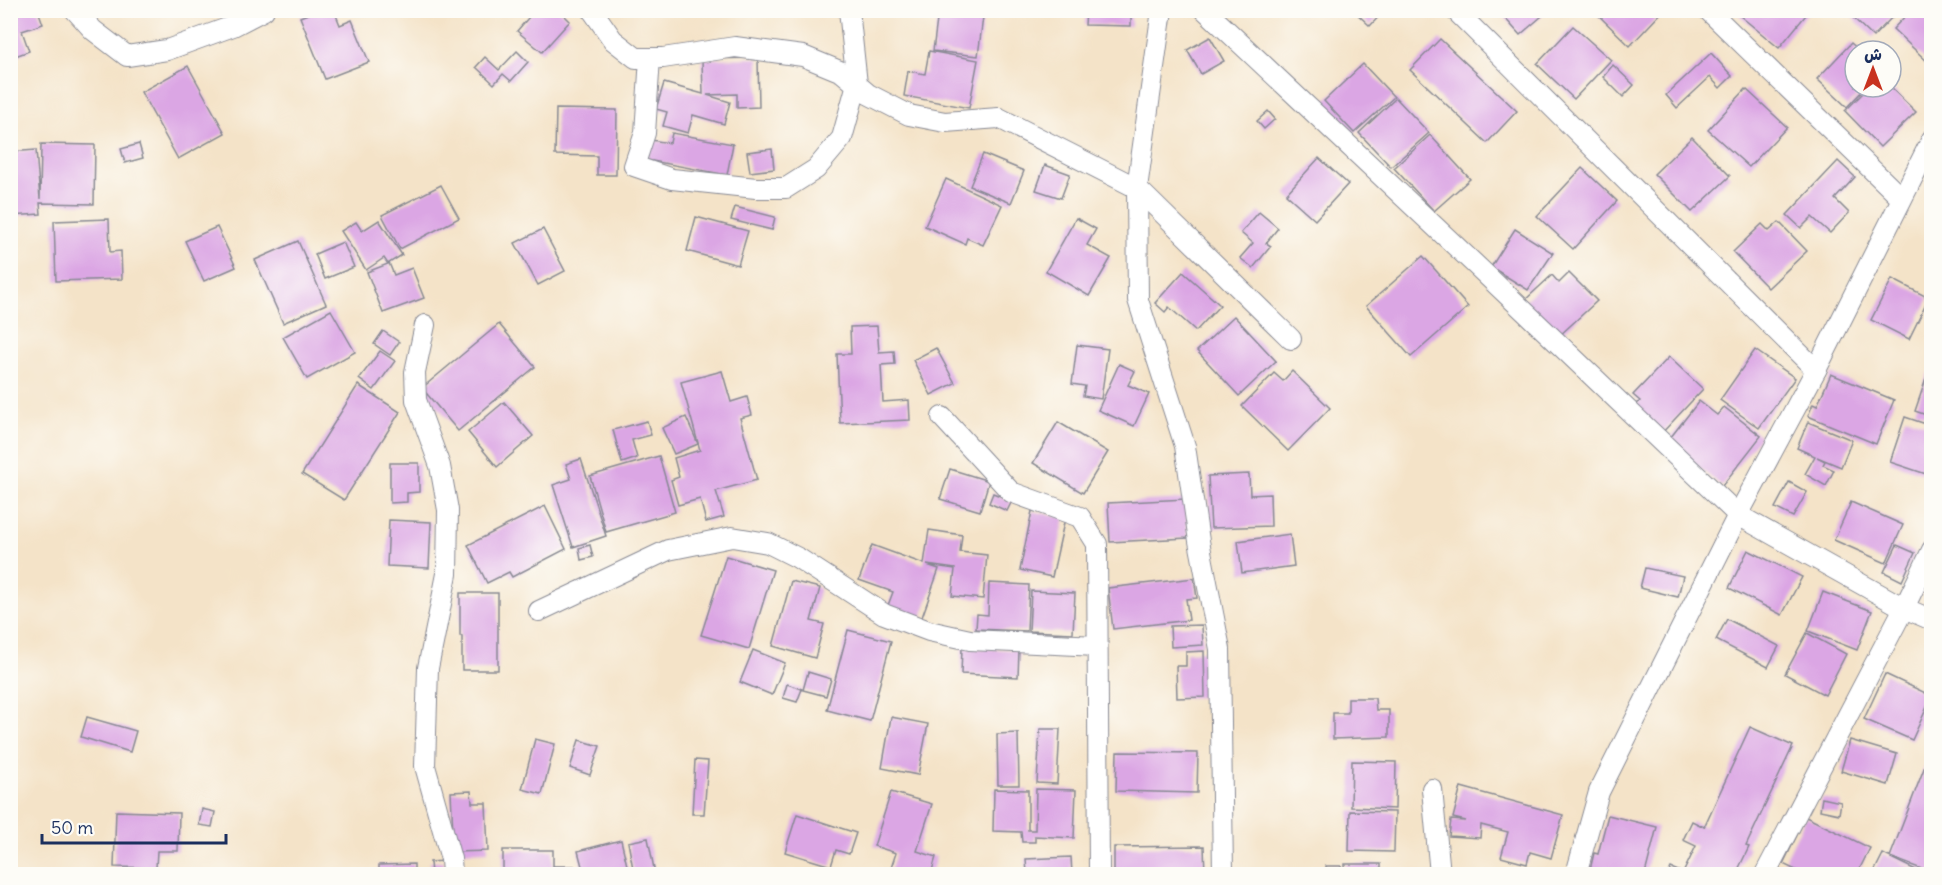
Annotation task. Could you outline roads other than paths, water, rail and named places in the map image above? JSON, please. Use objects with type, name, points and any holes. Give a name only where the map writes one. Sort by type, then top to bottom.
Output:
[{"type":"street","points":[[75,10],[93,30],[127,56],[167,50],[233,26],[264,10]]},
{"type":"street","points":[[592,10],[613,40],[636,58],[663,58],[735,47],[803,56],[842,72],[883,103],[909,115],[945,122],[999,118],[1137,188],[1291,339]]},
{"type":"street","points":[[650,58],[645,133],[634,166],[672,179],[756,188],[786,188],[816,169],[842,138],[857,84],[849,10]]},
{"type":"street","points":[[1162,10],[1137,188],[1137,300],[1185,446],[1199,541],[1220,649],[1223,874]]},
{"type":"street","points":[[1205,10],[1738,515],[1904,608],[1932,620]]},
{"type":"street","points":[[1455,10],[1816,370]]},
{"type":"street","points":[[1708,10],[1901,198]]},
{"type":"street","points":[[1576,874],[1599,792],[1738,515],[1816,370],[1932,140]]},
{"type":"street","points":[[425,325],[415,372],[416,400],[441,466],[448,510],[447,574],[428,668],[425,766],[452,859],[452,874]]},
{"type":"street","points":[[942,417],[1011,492],[1080,517],[1097,544],[1099,874]]},
{"type":"street","points":[[539,610],[668,550],[732,537],[768,543],[798,558],[884,614],[929,632],[970,640],[1097,646]]},
{"type":"street","points":[[1765,874],[1932,550]]},
{"type":"street","points":[[1432,789],[1440,874]]}]
